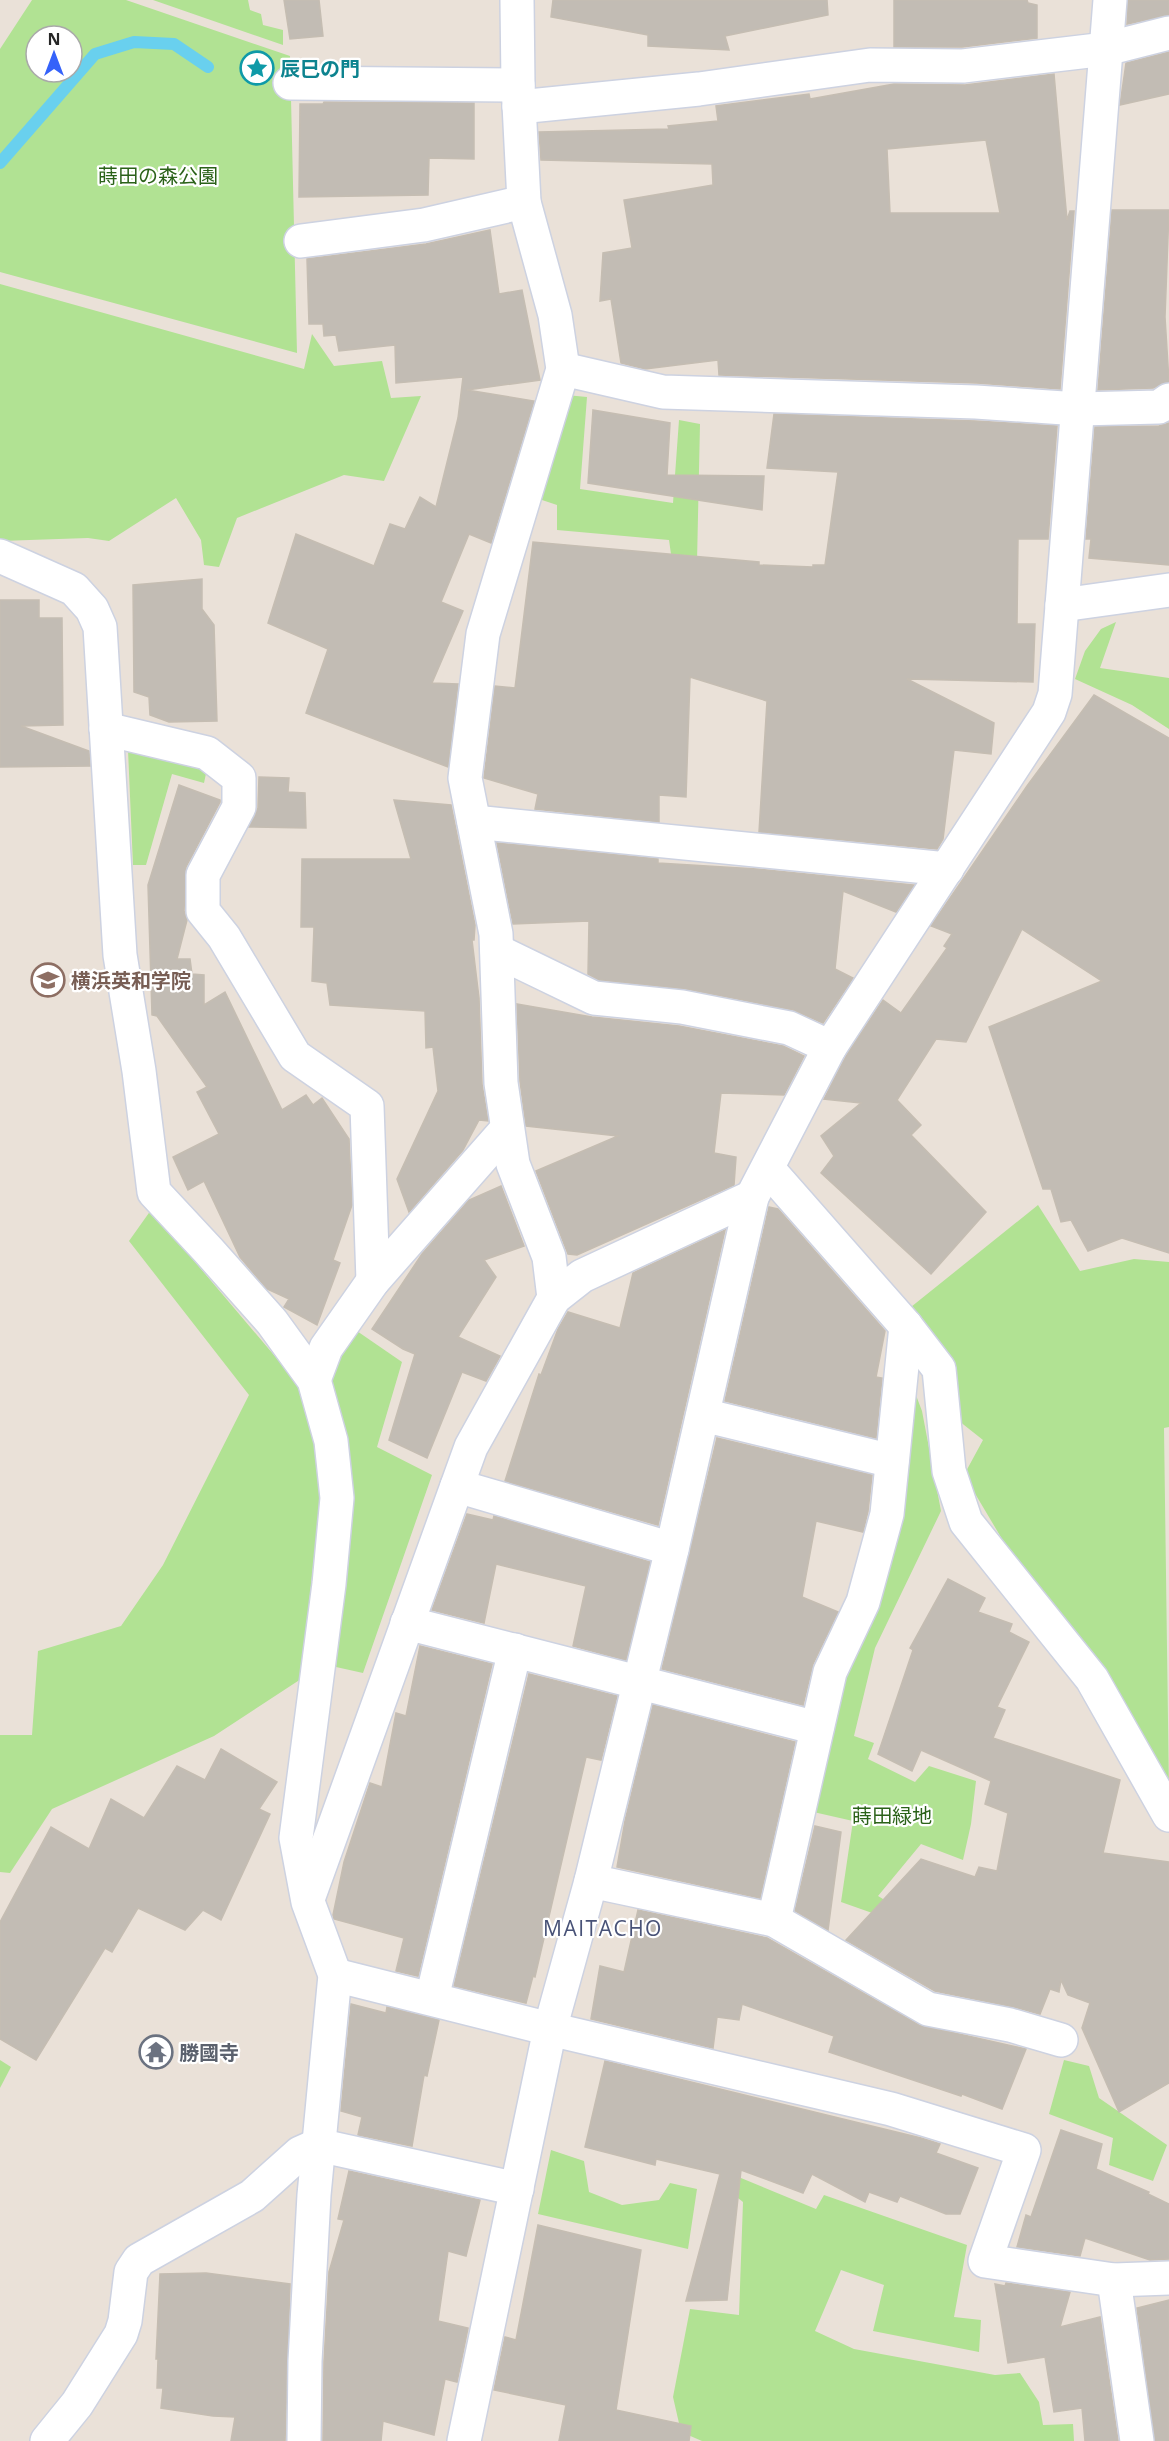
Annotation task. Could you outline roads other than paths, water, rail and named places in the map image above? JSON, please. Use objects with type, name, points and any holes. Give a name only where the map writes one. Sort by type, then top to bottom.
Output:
[{"type":"street","points":[[517,0],[518,96],[524,201],[555,315],[562,369],[483,634],[465,778],[496,934],[501,1083],[507,1129],[513,1164],[549,1257],[554,1298]]},
{"type":"street","points":[[464,2441],[550,2029],[591,1881],[672,1549],[752,1197],[830,1047],[1049,712],[1055,694],[1110,0]]},
{"type":"street","points":[[290,83],[518,96],[699,89],[870,65],[963,66],[1106,49],[1169,33]]},
{"type":"street","points":[[301,241],[424,225],[524,201]]},
{"type":"street","points":[[562,369],[663,392],[976,402],[1079,408],[1159,407],[1169,400]]},
{"type":"street","points":[[0,556],[74,589],[92,609],[100,627],[120,955],[139,1071],[154,1192],[272,1322],[314,1380],[331,1442],[337,1498],[329,1584],[296,1838],[308,1902],[335,1975],[318,2145],[305,2361],[304,2441]]},
{"type":"street","points":[[1062,605],[1169,590]]},
{"type":"street","points":[[106,729],[207,753],[239,778],[239,807],[203,875],[203,911],[224,937],[295,1056],[367,1106],[373,1281]]},
{"type":"street","points":[[474,822],[947,869]]},
{"type":"street","points":[[497,951],[594,998],[682,1008],[789,1028],[830,1047]]},
{"type":"street","points":[[314,1380],[326,1348],[373,1281],[507,1129]]},
{"type":"street","points":[[768,1169],[906,1326],[939,1369],[949,1471],[966,1522],[1092,1679],[1169,1815]]},
{"type":"street","points":[[308,1902],[471,1447],[554,1298],[582,1276],[752,1197]]},
{"type":"street","points":[[774,1920],[830,1672],[863,1602],[887,1514],[906,1326]]},
{"type":"street","points":[[703,1415],[892,1461]]},
{"type":"street","points":[[457,1486],[672,1549]]},
{"type":"street","points":[[407,1623],[817,1728]]},
{"type":"street","points":[[432,1998],[515,1650]]},
{"type":"street","points":[[591,1881],[774,1920],[928,2009],[1010,2025],[1061,2040]]},
{"type":"street","points":[[335,1975],[550,2029],[891,2109],[1024,2150],[985,2261],[1114,2280],[1169,2278]]},
{"type":"street","points":[[47,2441],[77,2404],[121,2334],[125,2321],[131,2272],[139,2260],[252,2196],[300,2153],[318,2145],[517,2189]]},
{"type":"street","points":[[1114,2280],[1137,2441]]},
{"type":"waterway","points":[[0,163],[95,54],[134,42],[174,44],[208,67]]},
{"type":"place","name":"辰巳の門","points":[[257,68]]},
{"type":"place","name":"横浜英和学院","points":[[48,980]]},
{"type":"place","name":"勝國寺","points":[[156,2052]]},
{"type":"district","name":"MAITACHO","points":[[603,1928]]},
{"type":"park label","name":"蒔田の森公園","points":[[158,175]]},
{"type":"park label","name":"蒔田緑地","points":[[892,1815]]}]
